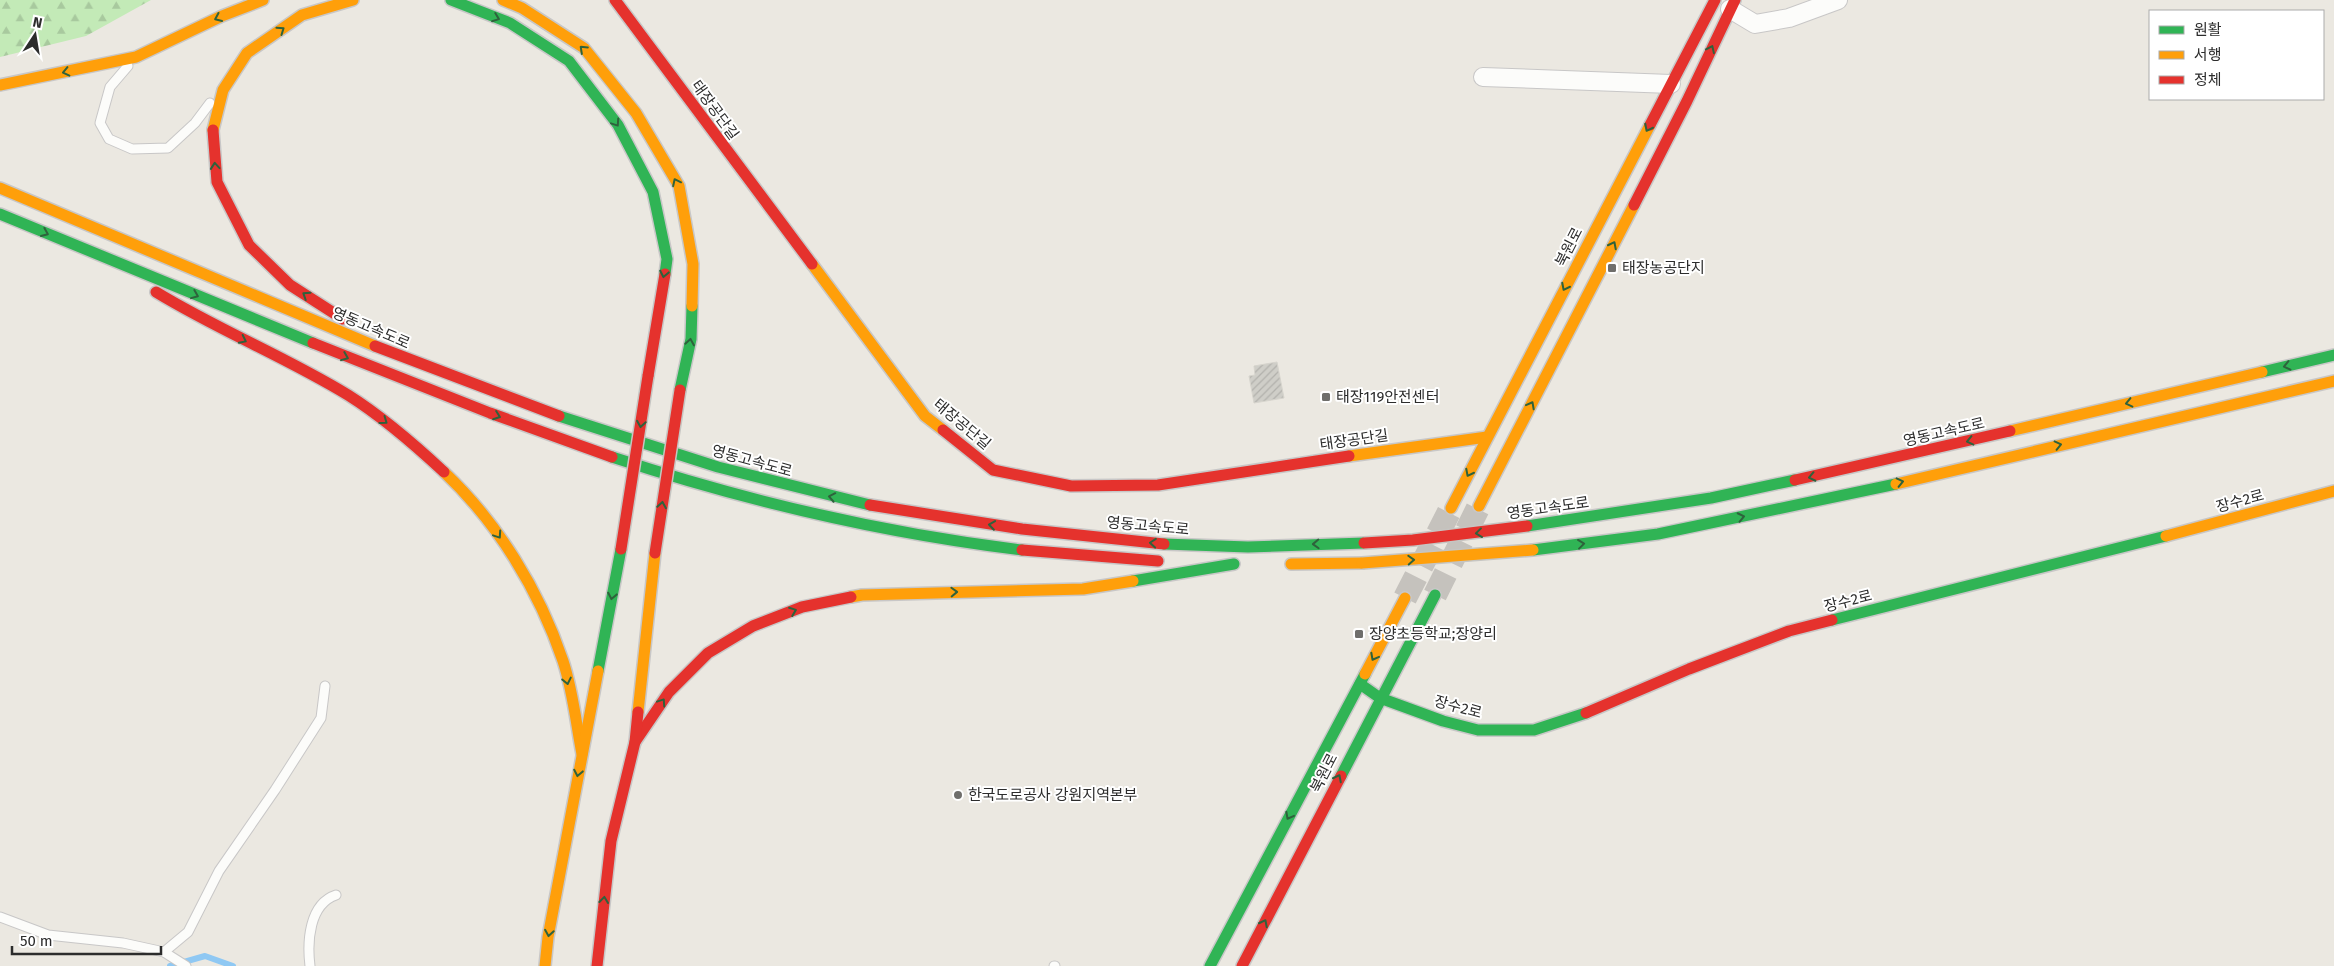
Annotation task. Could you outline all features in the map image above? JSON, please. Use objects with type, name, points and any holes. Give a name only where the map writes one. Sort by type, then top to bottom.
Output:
[{"type":"main road","points":[[0,85],[26,82],[136,56],[222,16],[264,0]]},
{"type":"main road","points":[[353,0],[302,15],[247,53],[223,90],[212,135],[216,182],[249,244],[290,285],[406,359]]},
{"type":"main road","points":[[450,0],[510,23],[569,61],[618,125],[653,192],[666,259],[621,548],[548,937],[545,966]]},
{"type":"main road","points":[[503,0],[522,8],[584,48],[636,113],[679,186],[693,264],[691,340],[680,390],[655,553],[635,742],[611,841],[597,966]]},
{"type":"main road","name":"태장공단길","points":[[615,0],[925,416],[994,470],[1070,486],[1158,484],[1487,437]]},
{"type":"main road","name":"북원로","points":[[1451,508],[1715,0]]},
{"type":"main road","points":[[1479,506],[1691,93],[1732,5]]},
{"type":"main road","points":[[1671,84],[1691,93]]},
{"type":"main road","name":"영동고속도로","points":[[0,188],[406,359],[564,419],[714,467],[836,498],[974,522],[1063,534],[1180,545],[1276,546],[1423,539],[1528,526],[1711,498],[1841,471],[2334,354]]},
{"type":"main road","points":[[0,214],[454,401],[588,449],[720,491],[848,522],[973,543],[1082,557],[1239,564],[1083,589],[862,595],[802,607],[753,626],[708,653],[669,692],[635,742]]},
{"type":"main road","points":[[96,254],[188,313],[283,360],[349,396],[413,443],[449,474],[482,512],[511,554],[541,605],[563,662],[582,754]]},
{"type":"main road","points":[[1283,564],[1362,563],[1532,550],[1658,534],[1826,500],[2334,381]]},
{"type":"main road","points":[[1487,437],[1508,448]]},
{"type":"main road","name":"장수2로","points":[[1360,684],[1380,698],[1478,730],[1534,730],[1594,710],[1689,668],[1789,631],[2110,551],[2334,491]]},
{"type":"main road","name":"북원로","points":[[1242,966],[1435,595]]},
{"type":"main road","name":"북원로","points":[[1210,966],[1405,598]]},
{"type":"street","points":[[1732,5],[1755,24],[1789,18],[1838,0]]},
{"type":"street","points":[[1483,77],[1671,84]]},
{"type":"lane","points":[[136,56],[110,87],[100,123],[109,140],[132,149],[168,148],[195,123],[247,53]]},
{"type":"lane","points":[[166,953],[188,932],[218,871],[275,790],[321,718],[325,686]]},
{"type":"lane","points":[[310,966],[308,943],[314,919],[327,898],[336,895]]},
{"type":"lane","points":[[0,916],[48,935],[123,943],[166,953],[186,966]]},
{"type":"green space","points":[[0,0],[151,0],[86,36],[0,57]]},
{"type":"building","points":[[1277,362],[1284,398],[1254,403],[1249,376],[1255,375],[1254,366]]},
{"type":"waterway","points":[[170,966],[205,956],[233,966]]},
{"type":"tunnel","points":[[1435,595],[1479,506]]},
{"type":"tunnel","points":[[1405,598],[1451,508]]},
{"type":"traffic: fast","points":[[451,0],[510,23],[569,61],[618,125],[653,192],[667,259],[665,274]]},
{"type":"traffic: fast","points":[[0,214],[313,343]]},
{"type":"traffic: fast","points":[[680,390],[691,339],[692,306]]},
{"type":"traffic: fast","points":[[2262,372],[2334,355]]},
{"type":"traffic: fast","points":[[559,416],[718,467],[870,505]]},
{"type":"traffic: fast","points":[[612,457],[713,488],[815,514],[866,525],[1022,550]]},
{"type":"traffic: fast","points":[[1527,526],[1711,498],[1795,480]]},
{"type":"traffic: fast","points":[[1533,550],[1658,534],[1896,484]]},
{"type":"traffic: fast","points":[[1832,620],[2166,536]]},
{"type":"traffic: fast","points":[[1164,544],[1248,547],[1364,543]]},
{"type":"traffic: fast","points":[[598,671],[621,549]]},
{"type":"traffic: fast","points":[[1133,581],[1234,564]]},
{"type":"traffic: fast","points":[[1341,776],[1435,595]]},
{"type":"traffic: fast","points":[[1210,966],[1365,674]]},
{"type":"traffic: fast","points":[[1360,684],[1380,698],[1443,721],[1478,730],[1534,730],[1586,713]]},
{"type":"traffic: slow","points":[[0,85],[136,57],[222,16],[263,0]]},
{"type":"traffic: slow","points":[[213,130],[223,90],[247,53],[302,15],[353,0]]},
{"type":"traffic: slow","points":[[503,0],[522,8],[584,48],[636,113],[679,186],[693,264],[692,306]]},
{"type":"traffic: slow","points":[[1451,508],[1650,125]]},
{"type":"traffic: slow","points":[[0,188],[375,346]]},
{"type":"traffic: slow","points":[[1479,506],[1634,205]]},
{"type":"traffic: slow","points":[[812,264],[925,416],[943,430]]},
{"type":"traffic: slow","points":[[2010,431],[2262,372]]},
{"type":"traffic: slow","points":[[1896,484],[2334,381]]},
{"type":"traffic: slow","points":[[1349,456],[1487,437]]},
{"type":"traffic: slow","points":[[444,472],[464,492],[499,535],[529,583],[542,609],[563,661],[572,695],[582,754]]},
{"type":"traffic: slow","points":[[2166,536],[2334,491]]},
{"type":"traffic: slow","points":[[1362,563],[1533,550]]},
{"type":"traffic: slow","points":[[638,712],[655,553]]},
{"type":"traffic: slow","points":[[1291,564],[1362,563]]},
{"type":"traffic: slow","points":[[851,597],[862,595],[1083,589],[1133,581]]},
{"type":"traffic: slow","points":[[1365,674],[1405,598]]},
{"type":"traffic: slow","points":[[545,966],[548,937],[598,671]]},
{"type":"traffic: jam","points":[[615,0],[812,264]]},
{"type":"traffic: jam","points":[[1650,125],[1715,0]]},
{"type":"traffic: jam","points":[[1634,205],[1687,101],[1735,0]]},
{"type":"traffic: jam","points":[[213,130],[217,182],[249,245],[290,285],[343,319]]},
{"type":"traffic: jam","points":[[648,376],[665,274]]},
{"type":"traffic: jam","points":[[156,292],[203,319],[301,368],[348,395],[398,431],[444,472]]},
{"type":"traffic: jam","points":[[313,343],[490,413],[612,457]]},
{"type":"traffic: jam","points":[[375,346],[559,416]]},
{"type":"traffic: jam","points":[[621,549],[648,376]]},
{"type":"traffic: jam","points":[[655,553],[680,390]]},
{"type":"traffic: jam","points":[[943,430],[993,470],[1071,486],[1158,485],[1349,456]]},
{"type":"traffic: jam","points":[[1795,480],[2010,431]]},
{"type":"traffic: jam","points":[[870,505],[1022,529],[1164,544]]},
{"type":"traffic: jam","points":[[1364,543],[1413,540],[1527,526]]},
{"type":"traffic: jam","points":[[1022,550],[1158,561]]},
{"type":"traffic: jam","points":[[635,742],[669,692],[708,653],[753,626],[802,607],[851,597]]},
{"type":"traffic: jam","points":[[1586,713],[1689,669],[1789,631],[1832,620]]},
{"type":"traffic: jam","points":[[597,966],[611,841],[635,742],[638,712]]},
{"type":"traffic: jam","points":[[1242,966],[1341,776]]},
{"type":"place","name":"태장농공단지","points":[[1612,268]]},
{"type":"place","name":"태장119안전센터","points":[[1326,397]]},
{"type":"place","name":"장양초등학교;장양리","points":[[1359,634]]},
{"type":"place","name":"한국도로공사 강원지역본부","points":[[958,795]]}]
